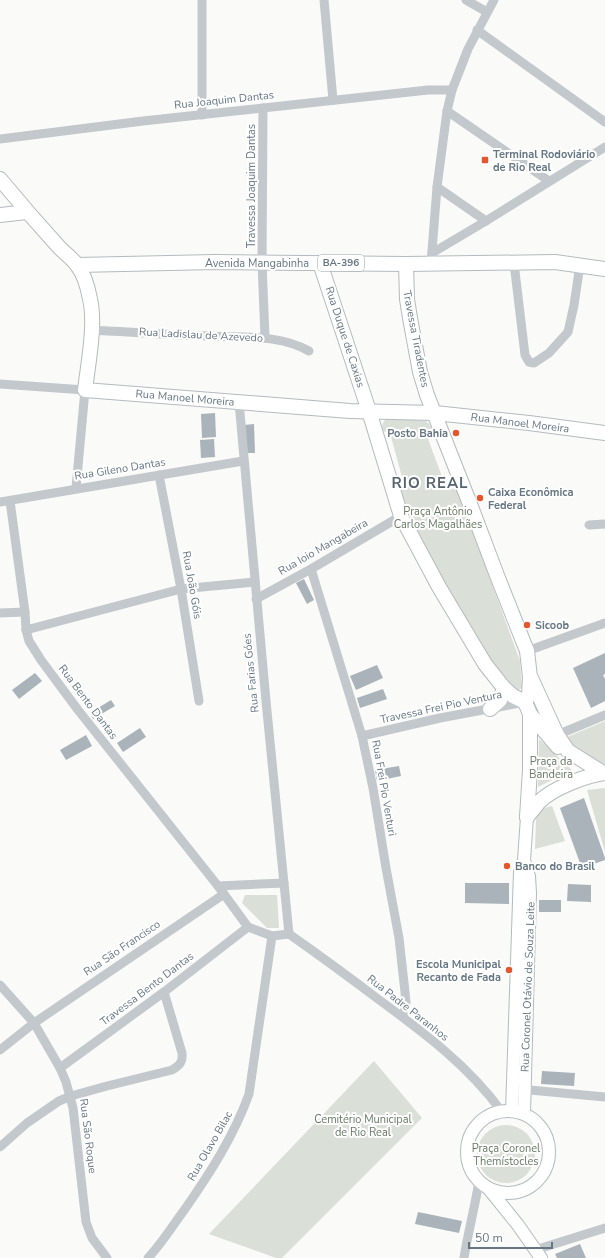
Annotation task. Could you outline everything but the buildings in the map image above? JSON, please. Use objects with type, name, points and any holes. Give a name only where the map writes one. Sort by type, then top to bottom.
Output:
[{"type":"main road","points":[[0,179],[27,212],[64,253],[77,265],[84,279],[90,299],[92,313],[85,390]]},
{"type":"main road","points":[[0,215],[27,212]]},
{"type":"main road","name":"Avenida Mangabinha","points":[[77,265],[215,262],[406,264],[432,258],[514,263],[555,262],[605,269]]},
{"type":"main road","name":"Rua Duque de Caxias","points":[[320,263],[369,411]]},
{"type":"main road","name":"Travessa Tiradentes","points":[[406,264],[407,299],[420,372],[427,395],[435,413]]},
{"type":"main road","name":"Rua Manoel Moreira","points":[[85,390],[350,411],[369,411]]},
{"type":"main road","points":[[527,817],[530,770],[527,708],[530,677],[527,651],[435,413],[369,411],[401,516],[418,550],[485,664],[504,688],[527,708],[557,746],[604,773]]},
{"type":"main road","name":"Rua Manoel Moreira","points":[[435,413],[605,433]]},
{"type":"main road","points":[[530,677],[557,735],[568,751]]},
{"type":"main road","points":[[490,709],[500,700],[504,688]]},
{"type":"main road","points":[[527,817],[540,801],[560,788],[604,773]]},
{"type":"street","points":[[202,0],[202,115]]},
{"type":"street","points":[[324,0],[333,100]]},
{"type":"street","points":[[466,0],[487,12]]},
{"type":"street","points":[[432,258],[437,187],[447,110],[452,90],[468,49],[494,0]]},
{"type":"street","points":[[477,30],[605,122]]},
{"type":"street","name":"Rua Joaquim Dantas","points":[[0,139],[143,121],[333,100],[428,90],[452,90]]},
{"type":"street","name":"Travessa Joaquim Dantas","points":[[263,108],[262,263],[265,337]]},
{"type":"street","points":[[447,110],[549,181]]},
{"type":"street","points":[[432,258],[486,221],[605,147]]},
{"type":"street","points":[[437,187],[486,221]]},
{"type":"street","points":[[514,263],[525,355],[530,362],[534,363],[549,352],[568,332],[580,265]]},
{"type":"street","name":"Rua Ladislau de Azevedo","points":[[91,330],[265,337],[286,342],[309,351]]},
{"type":"street","name":"Rua Manoel Moreira","points":[[0,384],[85,390]]},
{"type":"street","points":[[76,488],[85,390]]},
{"type":"street","name":"Rua Farias Góes","points":[[238,402],[289,934]]},
{"type":"street","name":"Rua Gileno Dantas","points":[[0,502],[243,461]]},
{"type":"street","name":"Rua João Góis","points":[[159,475],[181,589],[199,701]]},
{"type":"street","name":"Rua Bento Dantas","points":[[10,500],[26,612],[26,630],[29,641],[41,660],[78,710],[218,886],[248,927]]},
{"type":"street","name":"Rua Ioio Mangabeira","points":[[256,599],[311,569],[401,516]]},
{"type":"street","points":[[589,525],[605,524]]},
{"type":"street","name":"Rua Frei Pio Venturi","points":[[311,569],[362,736],[373,788],[399,938],[406,1002],[403,1017]]},
{"type":"street","points":[[26,630],[181,589],[255,582]]},
{"type":"street","points":[[0,613],[26,612]]},
{"type":"street","points":[[527,651],[605,622]]},
{"type":"street","name":"Travessa Frei Pio Ventura","points":[[362,736],[440,718],[490,709],[527,708]]},
{"type":"street","points":[[557,735],[605,715]]},
{"type":"street","name":"Rua Coronel Otávio de Souza Leite","points":[[513,1112],[519,1089],[520,872],[524,860],[527,817]]},
{"type":"street","points":[[218,886],[284,883]]},
{"type":"street","name":"Rua São Francisco","points":[[0,1050],[34,1023],[224,894]]},
{"type":"street","points":[[248,927],[272,936],[289,934]]},
{"type":"street","name":"Travessa Bento Dantas","points":[[60,1068],[164,992],[248,927]]},
{"type":"street","name":"Rua Padre Paranhos","points":[[289,934],[403,1017],[473,1076],[494,1100],[513,1112]]},
{"type":"street","name":"Rua Olavo Bilac","points":[[148,1258],[168,1233],[202,1185],[231,1136],[242,1114],[249,1094],[272,936]]},
{"type":"street","name":"Rua São Roque","points":[[0,985],[34,1023],[60,1068],[66,1082],[71,1096],[77,1135],[86,1222],[92,1238],[107,1258]]},
{"type":"street","points":[[0,1147],[27,1123],[59,1101],[71,1096],[172,1070],[180,1066],[182,1053],[164,992]]},
{"type":"street","points":[[519,1089],[605,1097]]},
{"type":"street","points":[[484,1185],[501,1193],[515,1193],[528,1188],[538,1180],[546,1169],[549,1156],[549,1143],[544,1131],[535,1121],[513,1112],[490,1116],[480,1123],[472,1134],[468,1146],[468,1159],[472,1171],[518,1225],[538,1254],[605,1228]]},
{"type":"street","points":[[464,1258],[475,1204],[484,1185]]},
{"type":"street","points":[[515,1193],[512,1201],[518,1225]]},
{"type":"green space","name":"Praça Antônio Carlos Magalhães","points":[[387,418],[426,421],[430,425],[435,437],[428,439],[447,490],[457,488],[520,661],[522,688],[517,691],[488,659],[407,517],[396,481],[402,477],[390,433],[383,431],[382,429],[384,421]]},
{"type":"green space","name":"Praça da Bandeira","points":[[605,721],[605,764],[602,764],[569,745],[567,737]]},
{"type":"green space","name":"Praça da Bandeira","points":[[539,739],[572,770],[538,787]]},
{"type":"green space","name":"Praça da Bandeira","points":[[605,788],[605,852],[587,790]]},
{"type":"green space","points":[[552,806],[565,841],[535,849],[536,818],[544,808]]},
{"type":"green space","points":[[245,895],[277,895],[279,928],[267,928],[242,903]]},
{"type":"green space","name":"Cemitério Municipal de Rio Real","points":[[374,1061],[422,1118],[282,1258],[276,1258],[209,1234]]},
{"type":"green space","name":"Praça Coronel Themístocles","points":[[506,1125],[517,1127],[527,1133],[533,1143],[535,1154],[533,1165],[527,1175],[517,1181],[506,1183],[495,1181],[485,1175],[479,1165],[477,1154],[479,1143],[485,1133],[495,1127]]},
{"type":"place","name":"Terminal Rodoviário de Rio Real","points":[[485,160]]},
{"type":"place","name":"Posto Bahia","points":[[456,433]]},
{"type":"place","name":"Caixa Econômica Federal","points":[[480,498]]},
{"type":"place","name":"Sicoob","points":[[527,625]]},
{"type":"place","name":"Banco do Brasil","points":[[507,866]]},
{"type":"place","name":"Escola Municipal Recanto de Fada","points":[[509,970]]},
{"type":"district","name":"RIO REAL","points":[[430,483]]}]
